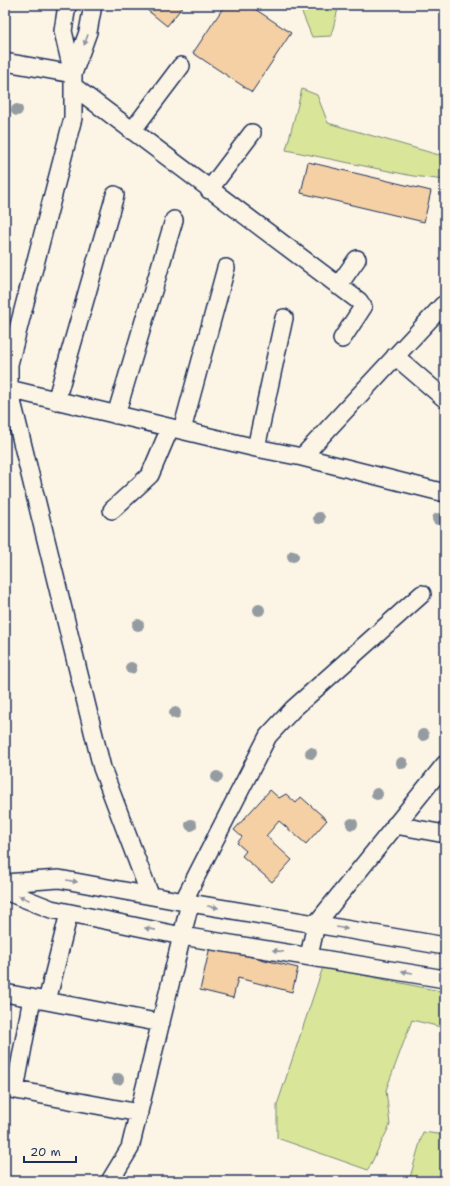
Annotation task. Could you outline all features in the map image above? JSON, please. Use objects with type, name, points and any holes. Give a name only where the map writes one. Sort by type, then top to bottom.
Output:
[{"type":"street","points":[[67,5],[63,31],[73,80],[73,118],[9,364],[9,390],[102,768],[150,895]]},
{"type":"street","points":[[73,80],[88,32],[93,5]]},
{"type":"street","points":[[5,62],[73,80],[132,131],[358,301],[363,307],[342,338]]},
{"type":"street","points":[[132,131],[181,66]]},
{"type":"street","points":[[209,190],[252,133]]},
{"type":"street","points":[[56,401],[115,195]]},
{"type":"street","points":[[116,415],[174,220]]},
{"type":"street","points":[[338,286],[357,259]]},
{"type":"street","points":[[112,510],[150,475],[176,429],[226,268]]},
{"type":"street","points":[[302,457],[443,305]]},
{"type":"street","points":[[256,448],[284,318]]},
{"type":"street","points":[[395,356],[445,400]]},
{"type":"street","points":[[9,390],[256,448],[302,457],[445,493]]},
{"type":"street","points":[[110,1181],[130,1148],[182,936],[186,903],[268,736],[293,709],[422,594]]},
{"type":"street","points":[[309,956],[316,924],[445,764]]},
{"type":"street","points":[[395,825],[445,834]]},
{"type":"street","points":[[5,882],[59,879],[186,903],[445,946]]},
{"type":"street","points":[[5,891],[51,909],[182,936],[445,979]]},
{"type":"street","points":[[69,913],[10,1089],[139,1113]]},
{"type":"street","points":[[5,992],[161,1023]]},
{"type":"green space","points":[[299,5],[339,5],[331,36],[312,37]]},
{"type":"green space","points":[[302,89],[317,95],[328,123],[439,155],[445,143],[445,180],[413,176],[286,150]]},
{"type":"green space","points":[[323,967],[445,992],[445,1028],[412,1020],[386,1090],[390,1125],[368,1170],[277,1138],[277,1105]]},
{"type":"green space","points":[[423,1132],[445,1135],[445,1181],[409,1181]]},
{"type":"building","points":[[141,5],[184,5],[167,26]]},
{"type":"building","points":[[225,5],[249,5],[291,33],[252,92],[193,53]]},
{"type":"building","points":[[308,162],[431,191],[424,222],[301,193]]},
{"type":"building","points":[[270,790],[279,798],[286,794],[296,803],[301,797],[327,820],[306,844],[279,821],[266,836],[292,860],[272,882],[242,856],[246,851],[237,843],[242,837],[234,830]]},
{"type":"building","points":[[210,947],[298,968],[292,992],[238,978],[233,998],[200,990]]}]
